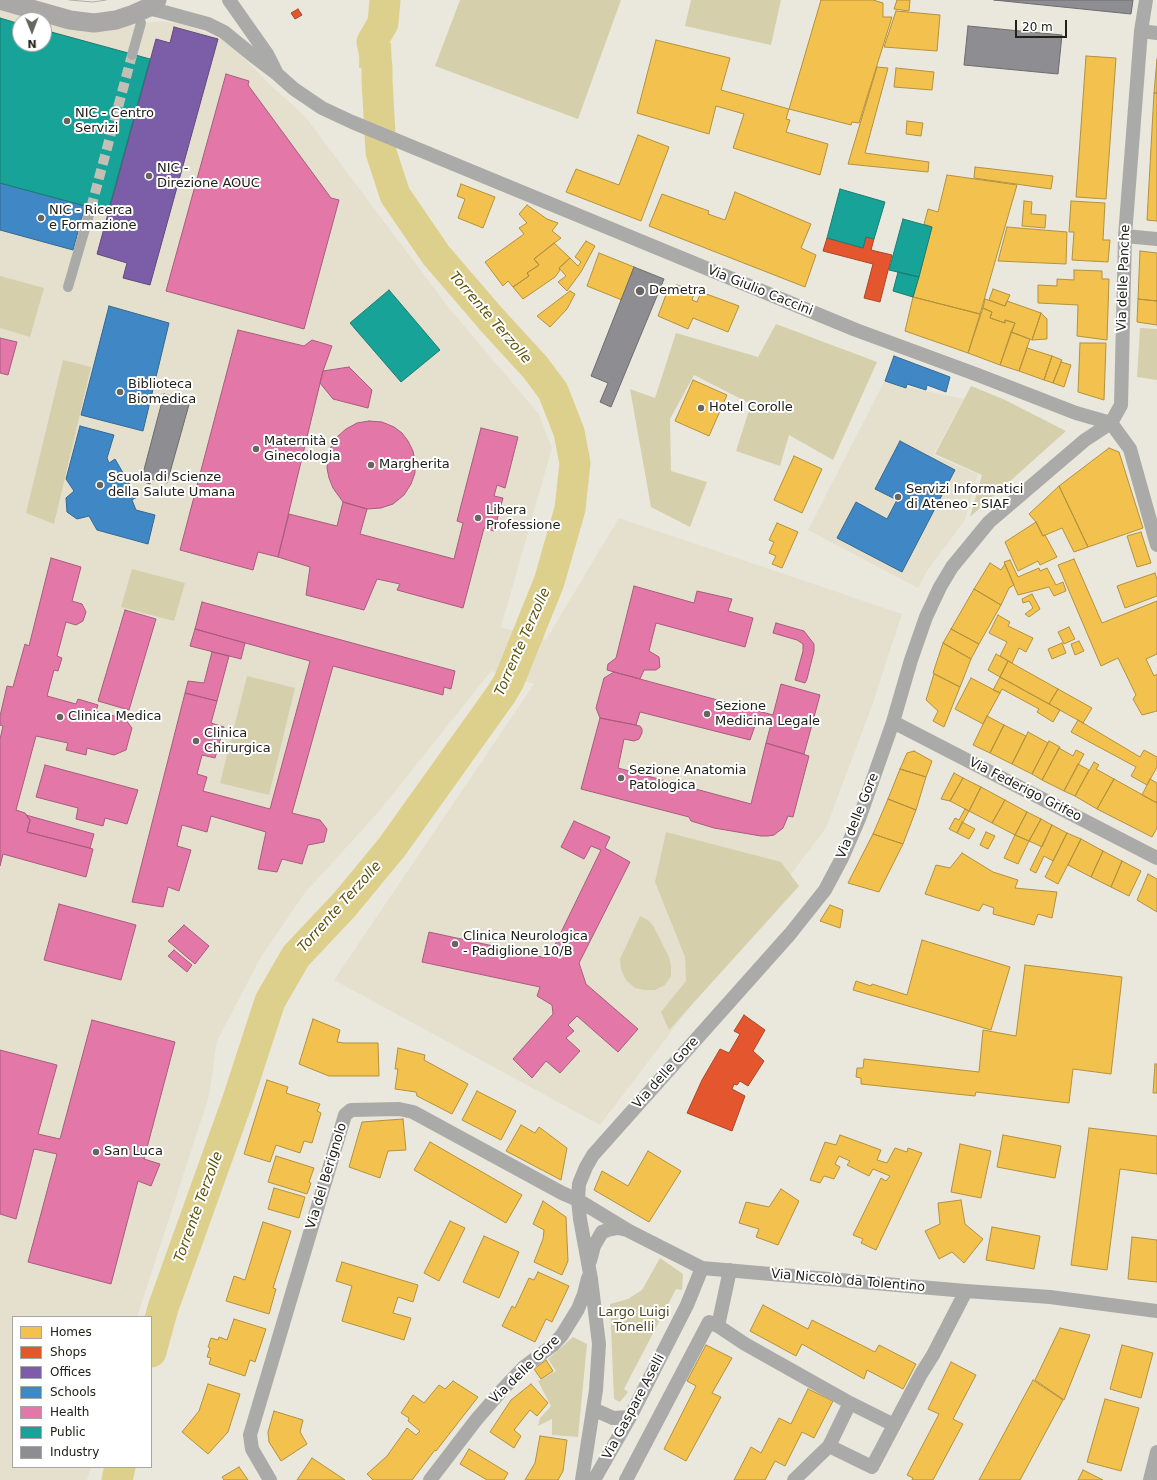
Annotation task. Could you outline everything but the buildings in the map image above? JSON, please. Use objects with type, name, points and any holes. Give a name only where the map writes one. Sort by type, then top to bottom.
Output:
[{"type":"main road","points":[[0,0],[85,23],[116,20],[148,10]]},
{"type":"street","points":[[229,0],[268,54],[277,74]]},
{"type":"street","name":"Via delle Panche","points":[[1111,423],[1121,405],[1125,236],[1141,31],[1146,0]]},
{"type":"street","points":[[132,54],[148,10]]},
{"type":"street","name":"Via Giulio Caccini","points":[[148,10],[164,12],[214,26],[224,32],[294,89],[316,104],[352,122],[856,330],[1076,413],[1111,423]]},
{"type":"street","points":[[1141,31],[1157,34]]},
{"type":"street","points":[[68,287],[90,208]]},
{"type":"street","points":[[1125,236],[1157,239]]},
{"type":"street","points":[[1111,423],[1130,449],[1157,545]]},
{"type":"street","name":"Via delle Gore","points":[[430,1480],[476,1420],[502,1390],[524,1367],[553,1345],[562,1335],[578,1309],[584,1294],[590,1271],[580,1219],[578,1200],[579,1184],[582,1175],[593,1155],[750,981],[825,890],[842,858],[858,819],[893,722],[911,660],[926,617],[940,587],[952,567],[989,522],[1085,440],[1111,423]]},
{"type":"street","name":"Via Federigo Grifeo","points":[[893,722],[1157,858]]},
{"type":"street","name":"Via del Berignolo","points":[[270,1480],[252,1449],[250,1435],[345,1115],[351,1110],[400,1109],[413,1112],[562,1193],[578,1200]]},
{"type":"street","points":[[578,1200],[625,1229]]},
{"type":"street","points":[[582,1480],[596,1390],[599,1344],[590,1271],[590,1258],[602,1232],[618,1228],[625,1229]]},
{"type":"street","name":"Via Niccolò da Tolentino","points":[[625,1229],[702,1268],[1050,1297],[1157,1311]]},
{"type":"street","name":"Via Gaspare Aselli","points":[[594,1480],[630,1417],[687,1305],[702,1268]]},
{"type":"street","points":[[718,1326],[730,1270]]},
{"type":"street","points":[[829,1446],[872,1467],[966,1291]]},
{"type":"street","points":[[627,1480],[709,1322],[850,1403],[894,1425]]},
{"type":"street","points":[[794,1480],[829,1446],[850,1403]]},
{"type":"street","points":[[593,1409],[613,1418],[619,1419],[630,1417]]},
{"type":"street","points":[[1150,1480],[1157,1452]]},
{"type":"shaded area","points":[[0,7],[30,12],[12,12],[12,52],[52,52],[52,16],[118,27],[160,21],[182,24],[229,42],[268,83],[304,115],[449,308],[538,413],[552,448],[501,627],[546,640],[619,518],[902,614],[872,706],[826,828],[600,1125],[334,980],[534,684],[491,671],[381,809],[304,894],[261,957],[217,1041],[209,1096],[137,1316],[12,1316],[12,1468],[91,1468],[87,1480],[0,1480]]},
{"type":"shaded area","points":[[360,43],[391,43],[392,67],[359,68]]},
{"type":"shaded area","name":"Servizi Informatici di Ateneo - SIAF","points":[[884,382],[964,399],[933,455],[978,474],[965,520],[927,571],[918,588],[808,530]]},
{"type":"green space","points":[[460,0],[621,0],[578,119],[435,66]]},
{"type":"green space","points":[[691,0],[781,0],[771,45],[685,26]]},
{"type":"green space","points":[[0,276],[44,288],[30,337],[0,328]]},
{"type":"green space","points":[[776,324],[877,362],[833,460],[789,435],[780,466],[736,451],[751,404],[694,375],[670,419],[671,471],[707,482],[690,527],[651,507],[630,389],[655,398],[676,333],[758,357]]},
{"type":"green space","points":[[1140,328],[1157,329],[1157,380],[1137,377]]},
{"type":"green space","points":[[63,360],[91,367],[54,524],[26,513]]},
{"type":"green space","points":[[971,386],[1003,399],[1066,431],[970,517],[982,475],[935,454]]},
{"type":"green space","points":[[132,569],[185,583],[174,621],[121,607]]},
{"type":"green space","points":[[247,676],[295,688],[269,795],[220,783]]},
{"type":"green space","points":[[666,832],[781,862],[799,886],[669,1030],[661,1012],[686,981],[685,957],[655,882]]},
{"type":"green space","points":[[640,916],[648,920],[654,927],[669,957],[671,966],[671,976],[665,985],[655,990],[635,988],[626,980],[621,970],[620,959]]},
{"type":"green space","name":"Largo Luigi Tonelli","points":[[660,1258],[683,1274],[682,1290],[676,1289],[624,1389],[628,1392],[620,1402],[614,1399],[610,1304],[628,1299],[642,1290]]},
{"type":"green space","name":"Largo Luigi Tonelli","points":[[573,1337],[587,1344],[578,1437],[552,1435],[552,1419],[538,1426],[540,1418],[551,1406],[538,1381],[556,1371],[548,1359]]},
{"type":"waterway","name":"Torrente Terzolle","points":[[152,1348],[163,1308],[237,1102],[270,1001],[296,956],[345,904],[392,847],[502,693],[509,681],[549,582],[570,509],[575,463],[569,432],[553,391],[535,367],[436,255],[395,195],[381,152],[377,67],[372,42],[383,23],[385,0]]},
{"type":"waterway","name":"Torrente Terzolle","points":[[117,1480],[120,1468]]},
{"type":"tunnel","points":[[91,208],[132,55]]},
{"type":"tram line","points":[[69,0],[93,2],[106,0]]},
{"type":"place","name":"NIC - Centro Servizi","points":[[67,121]]},
{"type":"place","name":"NIC - Direzione AOUC","points":[[149,176]]},
{"type":"place","name":"NIC - Ricerca e Formazione","points":[[41,218]]},
{"type":"place","name":"Demetra","points":[[640,291]]},
{"type":"place","name":"Biblioteca Biomedica","points":[[120,392]]},
{"type":"place","name":"Hotel Corolle","points":[[701,408]]},
{"type":"place","name":"Maternità e Ginecologia","points":[[256,449]]},
{"type":"place","name":"Margherita","points":[[371,465]]},
{"type":"place","name":"Scuola di Scienze della Salute Umana","points":[[100,485]]},
{"type":"place","name":"Servizi Informatici di Ateneo - SIAF","points":[[898,497]]},
{"type":"place","name":"Libera Professione","points":[[478,518]]},
{"type":"place","name":"Sezione Medicina Legale","points":[[707,714]]},
{"type":"place","name":"Clinica Medica","points":[[60,717]]},
{"type":"place","name":"Clinica Chirurgica","points":[[196,741]]},
{"type":"place","name":"Sezione Anatomia Patologica","points":[[621,778]]},
{"type":"place","name":"Clinica Neurologica - Padiglione 10/B","points":[[455,944]]},
{"type":"place","name":"San Luca","points":[[96,1152]]}]
